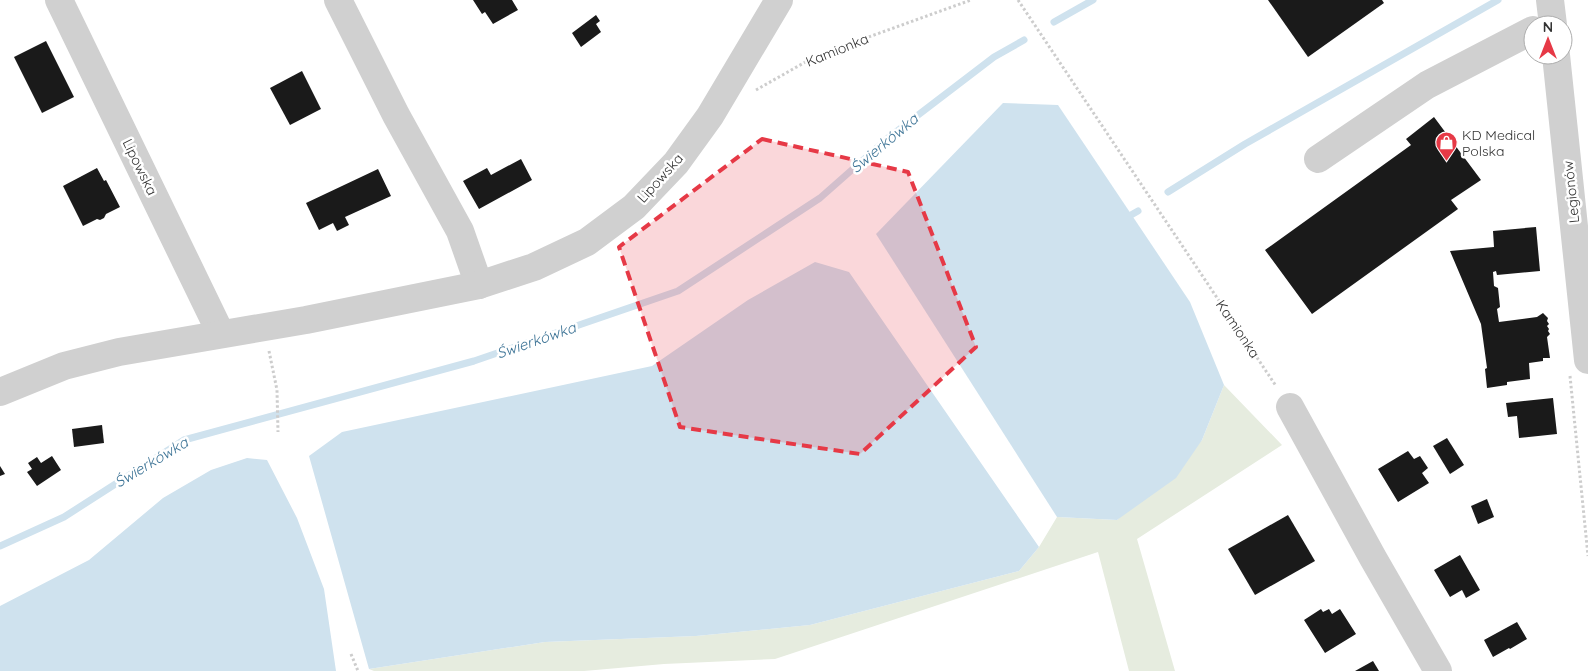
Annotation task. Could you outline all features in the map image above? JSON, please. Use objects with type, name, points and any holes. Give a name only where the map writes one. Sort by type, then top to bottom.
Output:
[{"type":"street","name":"Lipowska","points":[[59,0],[221,334]]},
{"type":"street","points":[[338,0],[396,115],[460,231],[478,285]]},
{"type":"street","name":"Lipowska","points":[[0,392],[64,366],[119,352],[306,320],[478,285],[534,267],[587,242],[634,207],[676,163],[710,116],[779,0]]},
{"type":"street","points":[[1318,158],[1427,85],[1523,33]]},
{"type":"street","name":"Legionów","points":[[1557,65],[1588,360]]},
{"type":"street","points":[[1290,407],[1438,671]]},
{"type":"path","name":"Kamionka","points":[[751,93],[816,56],[971,0]]},
{"type":"path","name":"Kamionka","points":[[1018,0],[1290,407]]},
{"type":"path","points":[[268,347],[278,390],[278,432]]},
{"type":"path","points":[[351,654],[358,671]]},
{"type":"highlighted area","points":[[762,139],[908,172],[976,347],[860,454],[680,427],[619,247]]},
{"type":"shaded area","points":[[1224,385],[1282,445],[1137,539],[1175,671],[1129,671],[1098,552],[775,659],[664,664],[584,671],[374,671],[369,669],[545,642],[696,636],[810,625],[1019,571],[1039,547],[1057,517],[1117,520],[1202,440]]},
{"type":"water","points":[[1003,103],[1058,105],[1190,302],[1224,385],[1202,440],[1176,478],[1117,520],[1057,517],[876,234]]},
{"type":"water","points":[[815,262],[849,272],[1039,547],[1019,571],[810,625],[696,636],[545,642],[369,669],[309,456],[342,432],[652,366],[748,300]]},
{"type":"water","points":[[247,458],[267,460],[297,518],[324,589],[336,671],[0,671],[0,606],[89,560],[163,498],[211,470]]},
{"type":"building","points":[[473,0],[512,0],[518,10],[493,24],[485,12],[482,14]]},
{"type":"building","points":[[1268,0],[1382,0],[1384,3],[1308,57]]},
{"type":"building","points":[[596,15],[600,21],[596,24],[601,32],[581,47],[572,33]]},
{"type":"building","points":[[46,41],[74,97],[42,113],[14,57]]},
{"type":"building","points":[[302,71],[321,109],[290,125],[270,88]]},
{"type":"building","points":[[1434,117],[1481,180],[1451,200],[1458,209],[1312,314],[1265,250],[1411,145],[1406,139]]},
{"type":"building","points":[[521,159],[532,180],[479,209],[463,181],[487,168],[491,175]]},
{"type":"building","points":[[97,168],[104,181],[106,180],[120,207],[106,214],[104,218],[97,219],[83,226],[63,186]]},
{"type":"building","points":[[378,169],[391,196],[345,217],[349,225],[337,231],[333,223],[319,230],[306,203]]},
{"type":"building","points":[[1536,227],[1540,271],[1497,275],[1496,271],[1493,272],[1494,286],[1498,288],[1500,307],[1497,309],[1499,322],[1537,317],[1543,313],[1548,318],[1549,324],[1547,326],[1550,334],[1547,337],[1550,358],[1543,358],[1543,361],[1529,363],[1530,379],[1507,382],[1507,385],[1487,388],[1485,369],[1487,368],[1481,324],[1450,251],[1494,247],[1493,231]]},
{"type":"building","points":[[1553,398],[1557,434],[1519,438],[1517,416],[1508,417],[1506,403]]},
{"type":"building","points":[[102,425],[104,443],[74,447],[72,429]]},
{"type":"building","points":[[1447,438],[1464,465],[1450,474],[1433,446]]},
{"type":"building","points":[[1408,451],[1414,459],[1420,456],[1428,468],[1422,473],[1429,483],[1398,502],[1378,469]]},
{"type":"building","points":[[52,456],[61,470],[37,486],[27,472],[32,469],[28,463],[37,457],[41,463]]},
{"type":"building","points":[[0,466],[5,474],[0,476]]},
{"type":"building","points":[[1487,499],[1494,517],[1478,524],[1471,506]]},
{"type":"building","points":[[1288,515],[1315,561],[1255,595],[1228,549]]},
{"type":"building","points":[[1460,555],[1480,590],[1466,598],[1462,590],[1450,597],[1434,570]]},
{"type":"building","points":[[1321,609],[1323,612],[1329,609],[1332,614],[1340,609],[1356,634],[1325,653],[1304,620]]},
{"type":"building","points":[[1517,622],[1527,639],[1493,657],[1484,640]]},
{"type":"building","points":[[1373,661],[1379,671],[1355,671]]},
{"type":"waterway","name":"Świerkówka","points":[[1054,22],[1093,0]]},
{"type":"waterway","points":[[1168,192],[1245,144],[1498,0]]},
{"type":"waterway","name":"Świerkówka","points":[[0,546],[64,517],[184,440],[474,361],[678,291],[820,198],[888,138],[994,57],[1024,40]]},
{"type":"waterway","points":[[1131,215],[1138,211]]},
{"type":"place","name":"KD Medical Polska","points":[[1446,162]]}]
